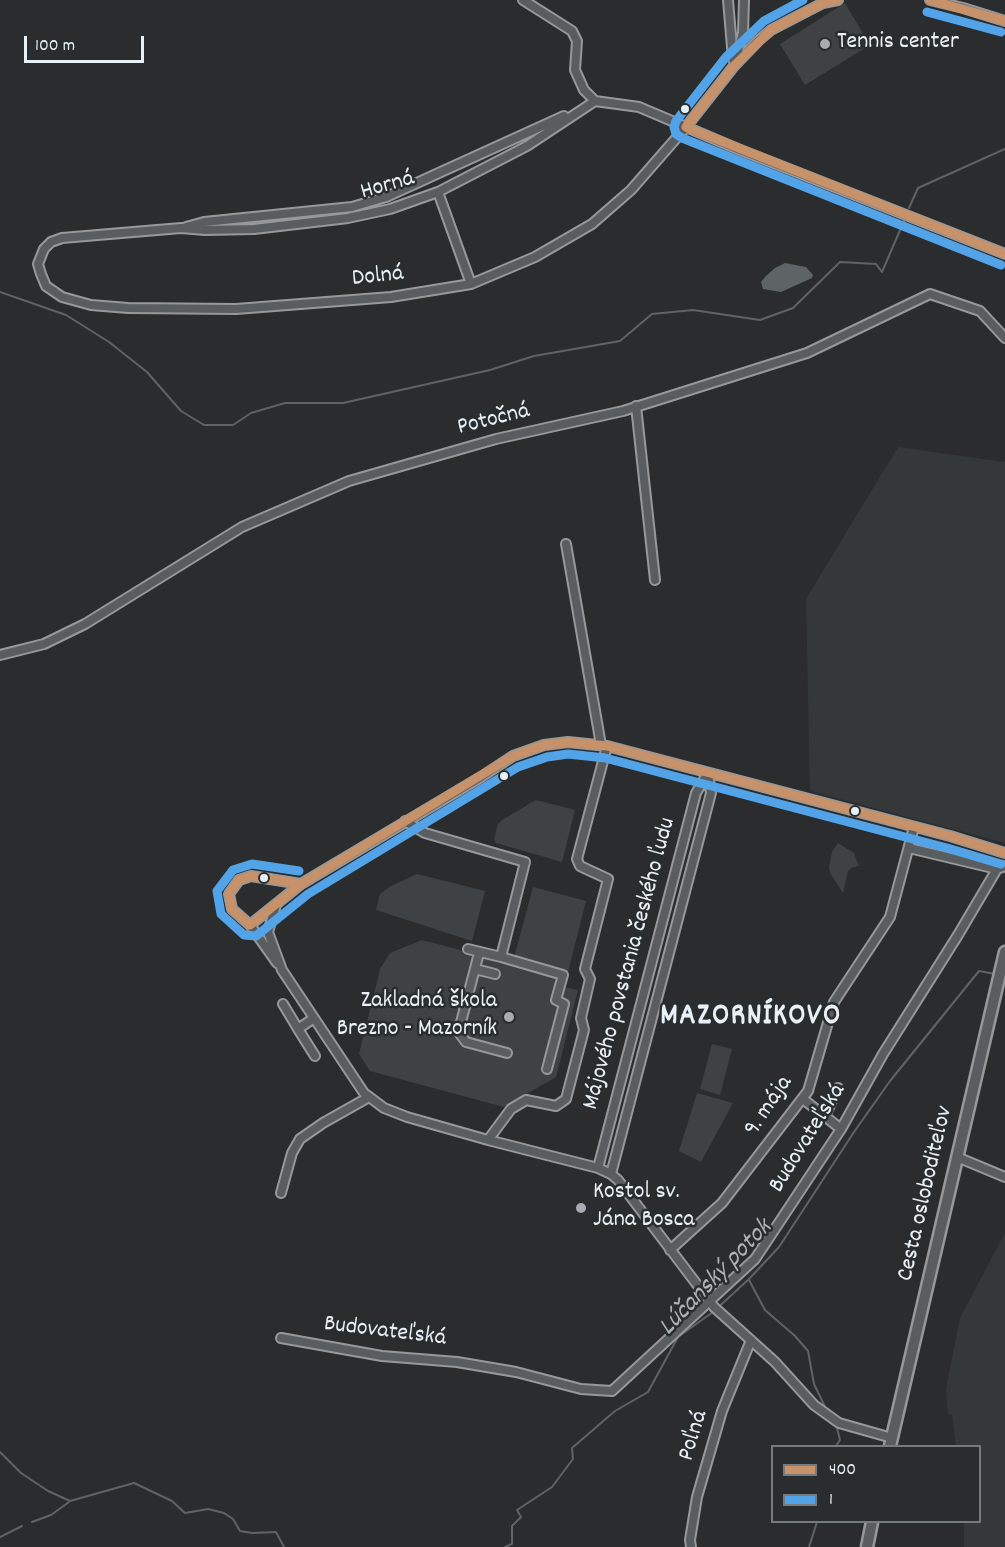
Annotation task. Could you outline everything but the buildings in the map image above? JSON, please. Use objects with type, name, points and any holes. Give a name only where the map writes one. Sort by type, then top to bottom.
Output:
[{"type":"main road","name":"Cesta osloboditeľov","points":[[891,1442],[1005,952]]},
{"type":"main road","points":[[867,1547],[873,1523]]},
{"type":"street","points":[[523,0],[572,31],[577,41],[575,70],[584,90],[595,101],[639,106],[686,127],[1005,254]]},
{"type":"street","points":[[728,0],[734,66]]},
{"type":"street","points":[[734,66],[743,33],[744,0]]},
{"type":"street","name":"Dolná","points":[[38,264],[46,286],[62,297],[91,305],[128,308],[236,309],[391,297],[471,284],[535,258],[592,224],[630,190],[686,127],[734,66],[771,30],[823,3],[838,0]]},
{"type":"street","points":[[930,0],[1005,21]]},
{"type":"street","name":"Horná","points":[[181,228],[204,222],[352,207],[386,197],[595,101]]},
{"type":"street","name":"Horná","points":[[38,264],[44,249],[51,242],[62,238],[181,228],[254,229],[348,218],[390,209],[438,192],[527,147],[582,108]]},
{"type":"street","points":[[438,192],[471,284]]},
{"type":"street","name":"Potočná","points":[[0,655],[44,644],[85,624],[242,527],[349,481],[496,439],[636,406],[807,353],[930,294],[980,311],[1005,338]]},
{"type":"street","points":[[636,406],[655,580]]},
{"type":"street","points":[[566,544],[604,746]]},
{"type":"street","points":[[249,925],[301,884],[513,756],[544,745],[568,742],[604,746],[950,836],[1005,853]]},
{"type":"street","name":"Májového povstania českého ľudu","points":[[488,1140],[511,1109],[526,1100],[556,1106],[566,1099],[585,1030],[581,1018],[590,979],[585,969],[608,879],[580,866],[577,859],[604,746]]},
{"type":"street","points":[[611,1174],[711,793],[708,773]]},
{"type":"street","name":"Májového povstania českého ľudu","points":[[598,1168],[696,794],[708,773]]},
{"type":"street","points":[[405,821],[425,833],[525,862],[501,957]]},
{"type":"street","name":"9. mája","points":[[670,1250],[722,1203],[808,1091],[834,1002],[890,917],[914,827]]},
{"type":"street","points":[[909,848],[1001,868]]},
{"type":"street","name":"Budovateľská","points":[[280,1338],[382,1356],[457,1362],[516,1372],[581,1389],[612,1391],[712,1304],[755,1259],[842,1129],[883,1054],[1001,868]]},
{"type":"street","points":[[301,884],[250,876],[239,880],[229,894],[232,909],[249,925],[282,970],[364,1093],[384,1108],[407,1117],[598,1168],[611,1174],[618,1180],[712,1304],[775,1362],[814,1405],[839,1423],[891,1442]]},
{"type":"street","points":[[276,905],[268,932],[282,970]]},
{"type":"street","points":[[468,950],[563,975],[556,1000],[564,1004],[547,1069]]},
{"type":"street","points":[[479,953],[460,1026],[460,1034],[466,1042],[507,1053]]},
{"type":"street","points":[[475,969],[495,974]]},
{"type":"street","points":[[283,1004],[315,1056]]},
{"type":"street","points":[[298,1029],[314,1018]]},
{"type":"street","points":[[825,1116],[838,1088]]},
{"type":"street","points":[[281,1193],[292,1154],[300,1139],[369,1097]]},
{"type":"street","points":[[802,1099],[842,1129]]},
{"type":"street","points":[[957,1157],[1005,1177]]},
{"type":"street","name":"Poľná","points":[[691,1547],[690,1540],[697,1497],[722,1412],[751,1340]]},
{"type":"shaded area","name":"Tennis center","points":[[845,3],[870,45],[805,85],[780,44]]},
{"type":"shaded area","points":[[785,263],[806,267],[813,275],[812,278],[781,292],[763,289],[761,282],[766,276]]},
{"type":"shaded area","points":[[898,447],[1005,462],[1005,843],[810,791],[806,599]]},
{"type":"shaded area","points":[[536,800],[575,810],[562,862],[496,843],[494,839],[498,824],[502,820]]},
{"type":"shaded area","points":[[838,843],[854,853],[859,866],[848,871],[843,893],[830,873],[829,867],[832,852]]},
{"type":"shaded area","points":[[417,874],[485,891],[472,941],[376,910],[380,894],[391,886]]},
{"type":"shaded area","points":[[533,887],[586,901],[568,972],[514,958]]},
{"type":"shaded area","points":[[422,940],[468,952],[473,954],[475,959],[480,960],[487,957],[555,975],[555,985],[578,990],[556,1077],[504,1107],[370,1071],[359,1054],[380,969],[390,953]]},
{"type":"shaded area","points":[[712,1044],[732,1049],[720,1095],[700,1089]]},
{"type":"shaded area","points":[[697,1093],[733,1103],[701,1162],[679,1151]]},
{"type":"shaded area","points":[[1005,1233],[1005,1547],[964,1547],[964,1523],[981,1523],[981,1445],[956,1445],[952,1414],[948,1414],[946,1389],[960,1318]]},
{"type":"waterway","points":[[909,208],[918,188],[1005,149]]},
{"type":"waterway","points":[[0,292],[66,315],[109,342],[147,372],[181,411],[204,425],[233,425],[251,413],[285,403],[343,403],[490,370],[534,356],[620,341],[652,314],[693,310],[760,320],[793,308],[840,262],[876,264],[882,272],[904,221]]},
{"type":"waterway","name":"Lúčanský potok","points":[[505,1547],[512,1544],[512,1526],[521,1517],[517,1510],[552,1487],[573,1459],[572,1448],[615,1411],[648,1392],[678,1337],[713,1312],[779,1247],[890,1081],[979,971],[995,974]]},
{"type":"waterway","points":[[749,1280],[765,1310],[795,1336],[808,1351],[814,1384],[827,1411]]},
{"type":"waterway","points":[[837,1428],[840,1440],[837,1445]]},
{"type":"waterway","name":"Lúčanský potok","points":[[0,1452],[21,1473],[48,1491],[70,1501],[134,1483],[172,1501],[185,1513],[208,1509],[224,1513],[233,1519],[240,1531],[276,1532],[284,1547]]},
{"type":"waterway","points":[[32,1522],[51,1515],[69,1502]]},
{"type":"waterway","points":[[809,1547],[817,1523]]},
{"type":"waterway","points":[[0,1537],[22,1526]]},
{"type":"transit line","name":"1","points":[[803,0],[764,21],[726,57],[676,121],[674,127],[676,134],[1001,265]]},
{"type":"transit line","name":"400","points":[[686,127],[734,66],[771,30],[823,3],[838,0]]},
{"type":"transit line","name":"400","points":[[930,0],[1005,21]]},
{"type":"transit line","name":"1","points":[[927,12],[1001,32]]},
{"type":"transit line","name":"400","points":[[686,127],[1005,254]]},
{"type":"transit line","name":"400","points":[[250,925],[301,884],[513,756],[544,745],[568,742],[607,746],[950,836],[1005,853]]},
{"type":"transit line","name":"1","points":[[299,871],[252,864],[233,870],[217,891],[221,914],[244,935],[256,936],[308,894],[518,767],[547,757],[568,754],[605,758],[1001,864]]},
{"type":"transit line","name":"400","points":[[250,925],[232,909],[229,894],[239,880],[251,876],[301,884]]},
{"type":"place","name":"Tennis center","points":[[825,44]]},
{"type":"place","name":"Zakladná škola Brezno - Mazorník","points":[[509,1017]]},
{"type":"place","name":"Kostol sv. Jána Bosca","points":[[581,1208]]},
{"type":"district","name":"MAZORNÍKOVO","points":[[751,1019]]}]
